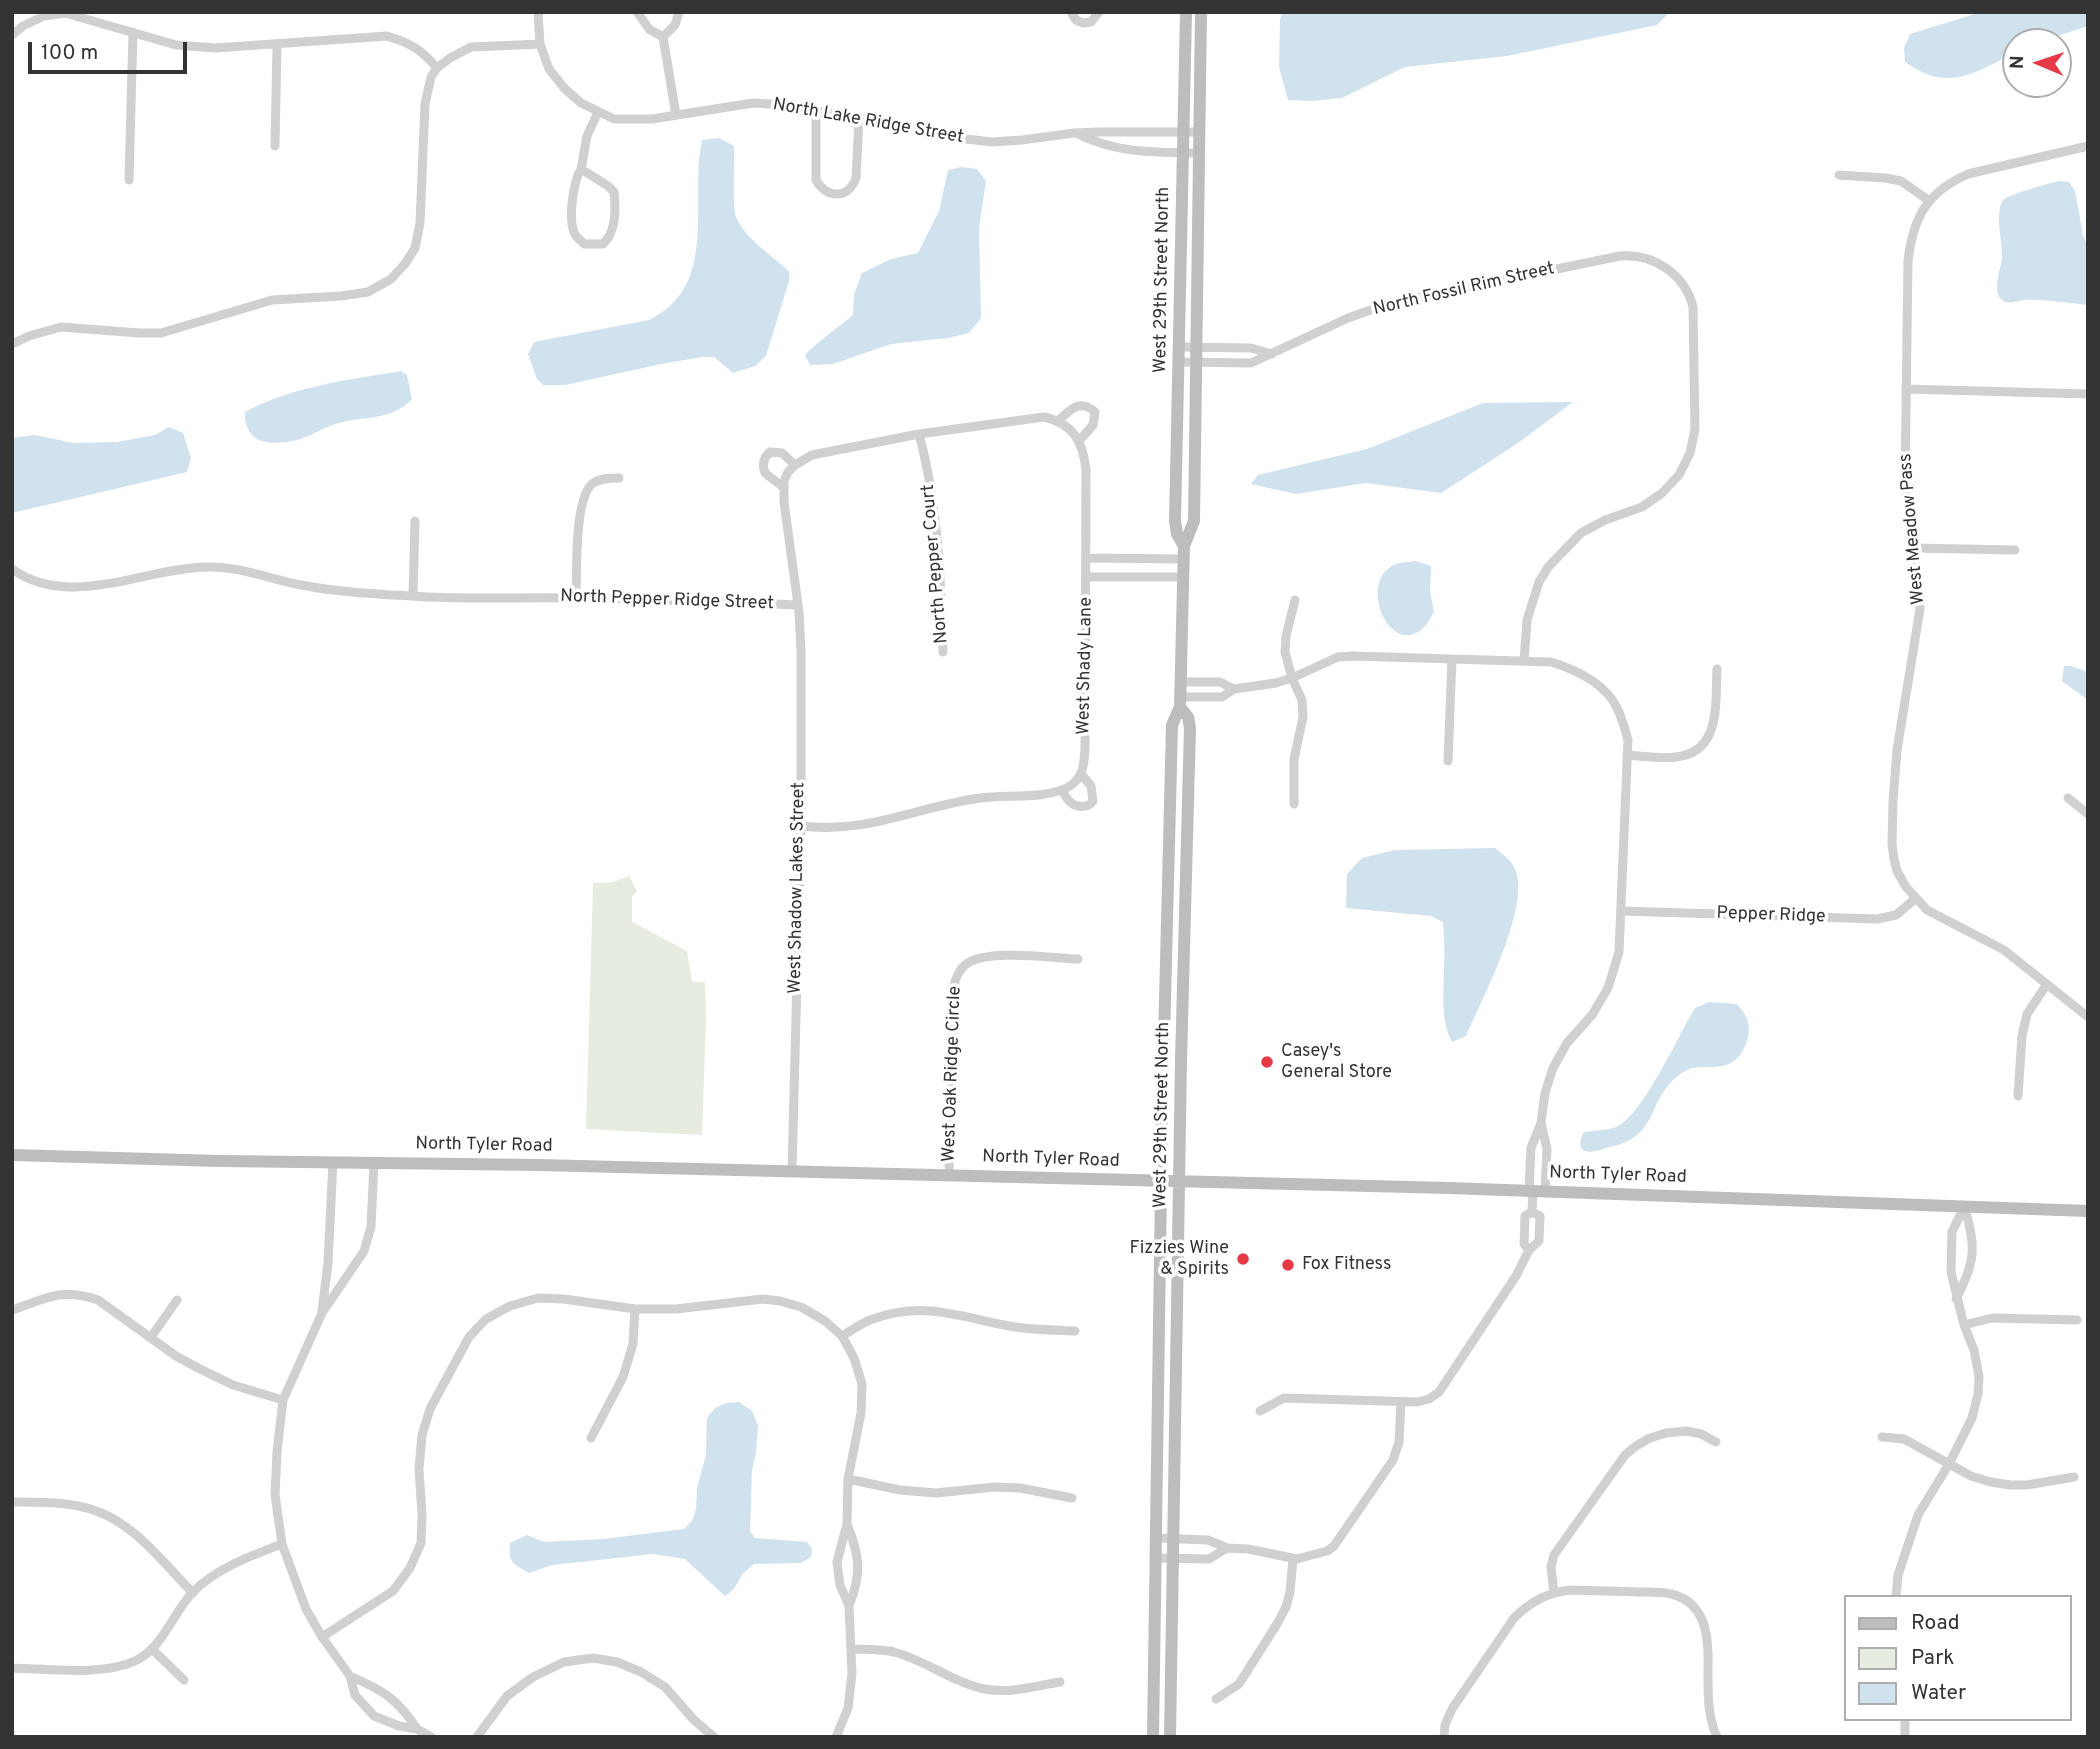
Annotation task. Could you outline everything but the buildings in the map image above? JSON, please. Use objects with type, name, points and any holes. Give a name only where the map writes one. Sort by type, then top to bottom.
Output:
[{"type":"main road","name":"West 29th Street North","points":[[1184,552],[1175,522],[1186,12]]},
{"type":"main road","name":"West 29th Street North","points":[[1153,1737],[1161,1181],[1172,725],[1180,702],[1184,552],[1194,521],[1201,12]]},
{"type":"main road","name":"West 29th Street North","points":[[1170,1737],[1183,961],[1190,729],[1188,717],[1180,702]]},
{"type":"main road","points":[[1167,960],[1183,961]]},
{"type":"main road","name":"North Tyler Road","points":[[12,1155],[949,1175],[1536,1191],[2088,1211]]},
{"type":"street","points":[[12,344],[38,332],[61,327],[161,333],[272,300],[368,292],[391,279],[415,248],[420,223],[425,104],[431,77],[437,68],[471,47],[540,44],[538,12]]},
{"type":"street","points":[[637,12],[649,29],[663,37]]},
{"type":"street","points":[[663,37],[675,25],[679,12]]},
{"type":"street","points":[[1071,12],[1076,20],[1083,23],[1091,22],[1099,12]]},
{"type":"street","points":[[12,35],[23,26],[44,16],[65,13],[176,45],[206,48],[387,36],[407,42],[424,52],[437,68]]},
{"type":"street","points":[[130,180],[133,32]]},
{"type":"street","points":[[663,37],[676,115]]},
{"type":"street","points":[[275,146],[277,44]]},
{"type":"street","name":"North Lake Ridge Street","points":[[540,44],[549,69],[565,89],[580,103],[614,118],[633,120],[753,103],[786,105],[992,142],[1074,133],[1198,132]]},
{"type":"street","points":[[816,111],[816,180],[820,188],[830,194],[849,191],[856,178],[859,118]]},
{"type":"street","points":[[581,169],[614,192],[613,226],[610,236],[603,244],[584,244],[575,235],[572,224],[576,178],[581,169],[587,136],[598,112]]},
{"type":"street","name":"North Lake Ridge Street","points":[[1074,133],[1098,144],[1120,149],[1198,153]]},
{"type":"street","name":"West Meadow Pass","points":[[2088,146],[1968,174],[1951,181],[1928,200],[1910,241],[1905,485],[1920,609],[1897,750],[1892,844],[1897,871],[1915,899],[1927,910],[2004,950],[2088,1017]]},
{"type":"street","points":[[1839,176],[1885,177],[1901,181],[1928,200]]},
{"type":"street","name":"North Fossil Rim Street","points":[[1179,362],[1251,363],[1348,318],[1387,304],[1620,256],[1633,254],[1662,264],[1678,278],[1691,297],[1693,307],[1695,429],[1690,453],[1679,475],[1662,493],[1642,507],[1605,520],[1581,533],[1549,566],[1539,582],[1527,621],[1524,661]]},
{"type":"street","points":[[1180,347],[1251,348],[1272,354]]},
{"type":"street","points":[[1230,363],[1231,347]]},
{"type":"street","points":[[1906,389],[2088,394]]},
{"type":"street","points":[[1058,421],[1074,407],[1089,406],[1095,412],[1093,425],[1079,441]]},
{"type":"street","points":[[795,464],[782,453],[770,452],[763,463],[765,473],[783,487],[788,472],[795,464],[812,455],[919,434],[1044,417],[1066,426],[1079,441],[1084,457],[1087,558],[1184,552]]},
{"type":"street","name":"North Pepper Court","points":[[919,434],[928,467],[935,516],[943,652]]},
{"type":"street","points":[[576,598],[579,514],[586,494],[593,483],[606,478],[619,478]]},
{"type":"street","name":"North Pepper Ridge Street","points":[[12,569],[35,582],[60,588],[82,588],[185,568],[211,566],[300,585],[413,596],[798,605],[783,487]]},
{"type":"street","points":[[413,596],[415,521]]},
{"type":"street","points":[[1913,548],[2015,550]]},
{"type":"street","name":"West Shady Lane","points":[[1081,774],[1085,748],[1087,558]]},
{"type":"street","points":[[1087,577],[1183,577]]},
{"type":"street","points":[[1294,804],[1294,759],[1303,717],[1302,700],[1285,652],[1295,600]]},
{"type":"street","name":"West Shadow Lakes Street","points":[[792,1171],[801,826],[801,651],[798,605]]},
{"type":"street","points":[[1180,702],[1222,696],[1234,689],[1276,683],[1338,657],[1353,656],[1551,663],[1586,676],[1609,695],[1618,709],[1628,740],[1619,952],[1608,988],[1592,1015],[1567,1043],[1553,1068],[1545,1093],[1541,1123],[1531,1148],[1536,1191]]},
{"type":"street","points":[[1448,761],[1452,659]]},
{"type":"street","points":[[1628,755],[1676,757],[1700,748],[1710,736],[1714,722],[1717,669]]},
{"type":"street","points":[[1181,682],[1220,682],[1234,689]]},
{"type":"street","points":[[801,826],[825,829],[866,825],[978,798],[1049,794],[1075,783],[1081,774],[1091,786],[1093,801],[1084,807],[1072,804],[1062,790]]},
{"type":"street","points":[[2068,798],[2088,814]]},
{"type":"street","name":"Pepper Ridge","points":[[1622,911],[1877,919],[1896,915],[1915,899]]},
{"type":"street","name":"West Oak Ridge Circle","points":[[949,1175],[953,989],[957,975],[965,964],[996,955],[1078,959]]},
{"type":"street","points":[[2018,1096],[2026,1014],[2047,984]]},
{"type":"street","points":[[1529,1250],[1524,1244],[1525,1216],[1532,1212],[1547,1149],[1541,1123]]},
{"type":"street","points":[[322,1313],[328,1263],[332,1161]]},
{"type":"street","points":[[374,1162],[371,1227],[364,1251],[322,1313],[283,1400],[275,1496],[282,1544],[306,1609],[350,1676],[355,1695],[374,1716],[399,1726],[417,1729],[431,1737]]},
{"type":"street","points":[[1956,1299],[1972,1259],[1973,1232],[1964,1207]]},
{"type":"street","points":[[1896,1595],[1898,1576],[1918,1515],[1949,1464],[1972,1418],[1978,1394],[1979,1376],[1974,1350],[1956,1299],[1951,1272],[1952,1232],[1964,1207]]},
{"type":"street","points":[[1260,1410],[1284,1398],[1417,1402],[1429,1399],[1439,1392],[1516,1276],[1529,1250],[1539,1241],[1540,1216],[1532,1212]]},
{"type":"street","points":[[12,1310],[64,1293],[84,1295],[98,1300],[176,1356],[200,1369],[233,1385],[283,1400]]},
{"type":"street","points":[[322,1637],[393,1591],[410,1568],[421,1543],[419,1469],[422,1436],[430,1409],[469,1337],[486,1319],[510,1306],[538,1298],[635,1309],[676,1309],[762,1299],[780,1301],[801,1307],[825,1321],[842,1336],[854,1358],[862,1384],[861,1413],[848,1479],[847,1524],[837,1562],[840,1585],[849,1606],[852,1673],[848,1708],[836,1737]]},
{"type":"street","points":[[151,1337],[177,1300]]},
{"type":"street","points":[[591,1438],[623,1377],[633,1344],[635,1309]]},
{"type":"street","points":[[842,1336],[868,1320],[921,1309],[946,1311],[1036,1330],[1075,1331]]},
{"type":"street","points":[[1964,1325],[1992,1318],[2077,1320]]},
{"type":"street","points":[[1156,1538],[1208,1540],[1227,1548],[1248,1549],[1293,1558],[1326,1551],[1334,1546],[1393,1460],[1399,1442],[1401,1402]]},
{"type":"street","points":[[1554,1593],[1551,1567],[1554,1555],[1625,1455],[1650,1438],[1666,1433],[1687,1431],[1701,1434],[1716,1442]]},
{"type":"street","points":[[1882,1437],[1904,1439],[1971,1476],[2010,1485],[2074,1478]]},
{"type":"street","points":[[848,1479],[900,1490],[936,1493],[995,1487],[1020,1488],[1072,1499]]},
{"type":"street","points":[[12,1502],[78,1506],[107,1515],[133,1532],[192,1593]]},
{"type":"street","points":[[847,1524],[857,1548],[858,1565],[858,1583],[849,1606]]},
{"type":"street","points":[[12,1668],[100,1670],[136,1660],[153,1650],[192,1593],[217,1573],[282,1544]]},
{"type":"street","points":[[1156,1558],[1209,1559],[1227,1548]]},
{"type":"street","points":[[1216,1699],[1239,1684],[1277,1624],[1290,1592],[1293,1558]]},
{"type":"street","points":[[1444,1737],[1445,1725],[1452,1709],[1514,1618],[1533,1601],[1554,1593],[1573,1590],[1664,1592],[1690,1602],[1704,1622],[1708,1634],[1708,1695],[1717,1737]]},
{"type":"street","points":[[850,1649],[897,1653],[967,1684],[986,1689],[1007,1690],[1060,1682]]},
{"type":"street","points":[[153,1650],[184,1680]]},
{"type":"street","points":[[477,1737],[507,1696],[533,1677],[564,1662],[593,1658],[617,1662],[641,1672],[664,1687],[694,1720],[714,1737]]},
{"type":"street","points":[[350,1676],[390,1695],[417,1729]]},
{"type":"green space","points":[[629,876],[637,891],[632,897],[632,922],[687,951],[692,982],[705,982],[702,1135],[586,1129],[593,883],[613,882]]},
{"type":"water","points":[[1283,12],[1670,12],[1657,25],[1507,56],[1405,67],[1342,98],[1312,101],[1288,100],[1279,67],[1280,20]]},
{"type":"water","points":[[1981,12],[2088,12],[2088,26],[2072,31],[2072,28],[2002,28],[2002,59],[1961,77],[1934,76],[1905,62],[1904,48],[1910,34]]},
{"type":"water","points":[[719,138],[734,146],[736,217],[745,232],[789,271],[789,281],[766,356],[755,366],[733,373],[714,357],[703,357],[565,385],[543,385],[537,379],[528,354],[534,342],[649,320],[671,305],[685,286],[694,264],[697,240],[702,140]]},
{"type":"water","points":[[961,167],[977,169],[986,181],[979,228],[981,318],[969,333],[891,344],[833,364],[810,365],[805,355],[853,315],[854,295],[862,273],[891,259],[918,253],[939,211],[948,170]]},
{"type":"water","points":[[2059,181],[2069,182],[2075,191],[2088,248],[2088,305],[2039,300],[2004,301],[1997,292],[2002,259],[2000,206],[2003,200],[2012,195]]},
{"type":"water","points":[[401,371],[407,375],[412,399],[386,415],[346,421],[301,439],[281,443],[255,438],[246,423],[245,412],[282,396],[321,385]]},
{"type":"water","points":[[1573,402],[1515,445],[1441,493],[1366,483],[1296,494],[1251,484],[1258,475],[1367,449],[1483,403]]},
{"type":"water","points":[[169,427],[183,433],[191,458],[187,472],[12,513],[12,438],[35,435],[73,443],[117,442],[155,435]]},
{"type":"water","points":[[1416,561],[1431,566],[1430,592],[1434,612],[1425,626],[1413,634],[1401,634],[1391,627],[1383,616],[1378,602],[1378,587],[1383,574],[1394,565]]},
{"type":"water","points":[[2064,666],[2088,672],[2088,700],[2062,681]]},
{"type":"water","points":[[1495,848],[1514,867],[1518,883],[1517,903],[1503,951],[1466,1036],[1452,1042],[1444,1015],[1443,922],[1431,916],[1346,908],[1347,874],[1362,858],[1395,850]]},
{"type":"water","points":[[1709,1002],[1737,1004],[1745,1015],[1749,1034],[1738,1057],[1722,1066],[1689,1069],[1682,1073],[1665,1089],[1649,1120],[1635,1137],[1599,1150],[1585,1151],[1580,1142],[1584,1132],[1616,1127],[1626,1120],[1648,1092],[1695,1008]]},
{"type":"water","points":[[739,1402],[752,1411],[758,1425],[752,1470],[750,1531],[755,1538],[807,1542],[812,1549],[811,1557],[801,1563],[754,1564],[743,1573],[734,1589],[725,1596],[685,1559],[653,1554],[552,1565],[529,1573],[513,1562],[510,1543],[527,1535],[544,1542],[603,1539],[684,1529],[692,1521],[696,1509],[697,1488],[706,1455],[707,1418],[715,1408],[726,1403]]},
{"type":"place","name":"Casey's General Store","points":[[1267,1062]]},
{"type":"place","name":"Fizzies Wine & Spirits","points":[[1243,1259]]},
{"type":"place","name":"Fox Fitness","points":[[1288,1265]]}]
